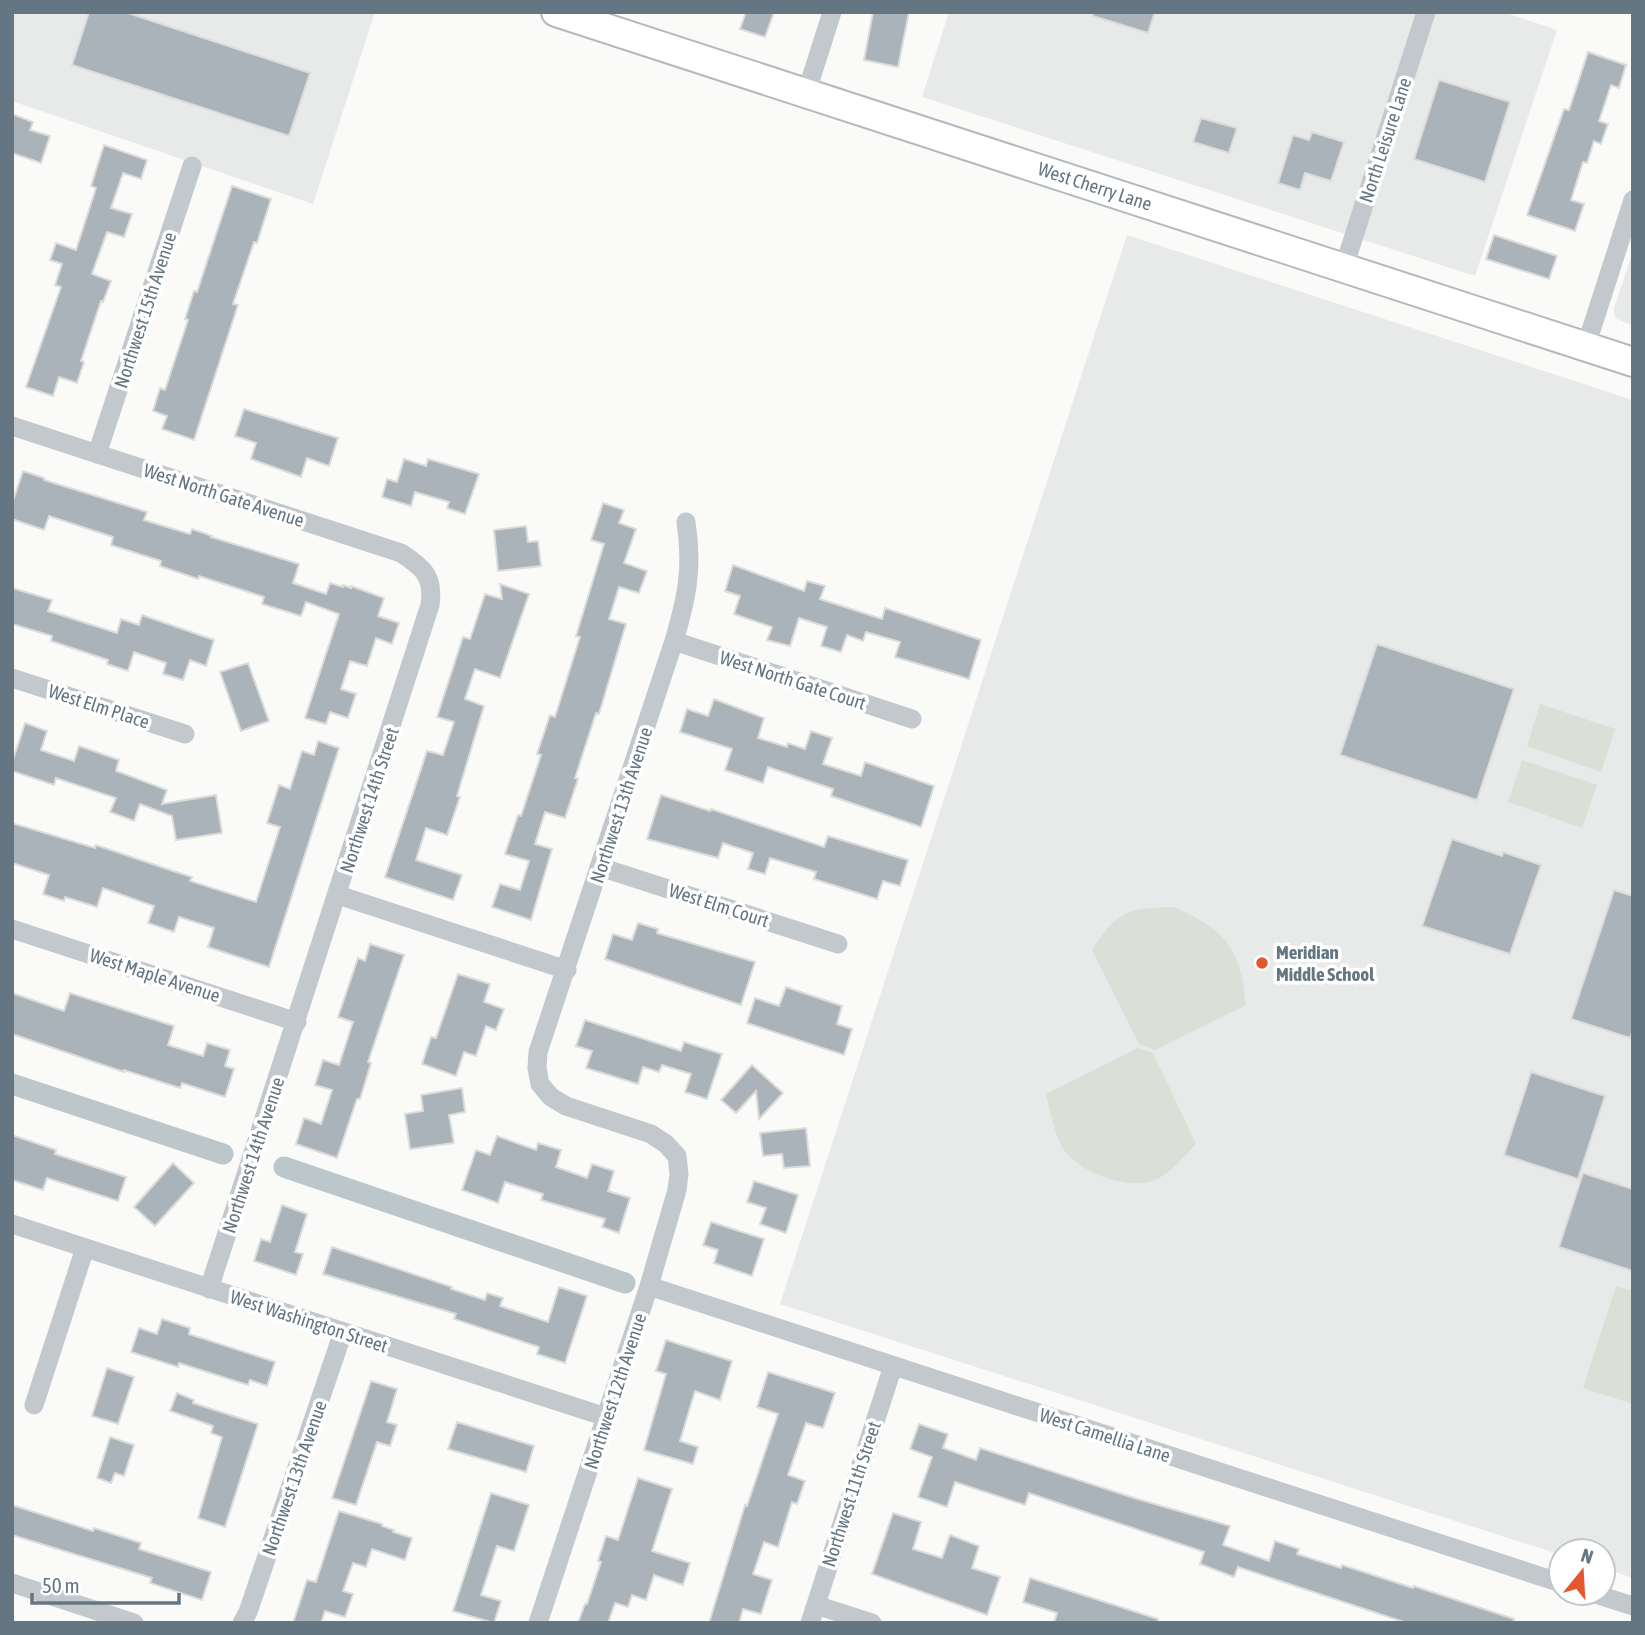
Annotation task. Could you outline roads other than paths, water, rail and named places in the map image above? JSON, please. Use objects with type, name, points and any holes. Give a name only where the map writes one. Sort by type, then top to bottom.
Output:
[{"type":"main road","name":"West Cherry Lane","points":[[556,12],[1633,362]]},
{"type":"street","points":[[806,94],[832,12]]},
{"type":"street","name":"North Leisure Lane","points":[[1344,267],[1426,12]]},
{"type":"street","name":"Northwest 15th Avenue","points":[[97,454],[192,166]]},
{"type":"street","points":[[1586,346],[1633,200]]},
{"type":"street","name":"West North Gate Avenue","points":[[12,426],[401,553],[417,564],[428,577]]},
{"type":"street","name":"Northwest 13th Avenue","points":[[677,1156],[666,1144],[650,1134],[566,1106],[551,1097],[540,1084],[537,1068],[538,1052],[688,595],[691,552],[687,522]]},
{"type":"street","name":"Northwest 14th Street","points":[[297,1022],[430,606],[432,591],[428,577]]},
{"type":"street","name":"West North Gate Court","points":[[674,641],[912,719]]},
{"type":"street","name":"West Elm Place","points":[[12,678],[186,734]]},
{"type":"street","name":"West Elm Court","points":[[600,867],[838,944]]},
{"type":"street","points":[[338,895],[567,970]]},
{"type":"street","name":"West Maple Avenue","points":[[12,929],[297,1022]]},
{"type":"street","name":"Northwest 14th Avenue","points":[[209,1289],[297,1022]]},
{"type":"street","name":"Northwest 12th Avenue","points":[[538,1623],[649,1286],[677,1190],[677,1156]]},
{"type":"street","name":"West Washington Street","points":[[12,1224],[606,1418]]},
{"type":"street","points":[[34,1405],[85,1248]]},
{"type":"street","name":"West Camellia Lane","points":[[649,1286],[1547,1578]]},
{"type":"street","name":"Northwest 13th Avenue","points":[[242,1623],[343,1332]]},
{"type":"street","name":"Northwest 11th Street","points":[[813,1614],[893,1366]]},
{"type":"street","points":[[12,1583],[135,1623]]},
{"type":"street","points":[[813,1614],[872,1623]]},
{"type":"waterway","points":[[12,1084],[223,1154]]},
{"type":"waterway","points":[[284,1167],[625,1283]]},
{"type":"place","name":"Meridian Middle School","points":[[1262,963]]}]
